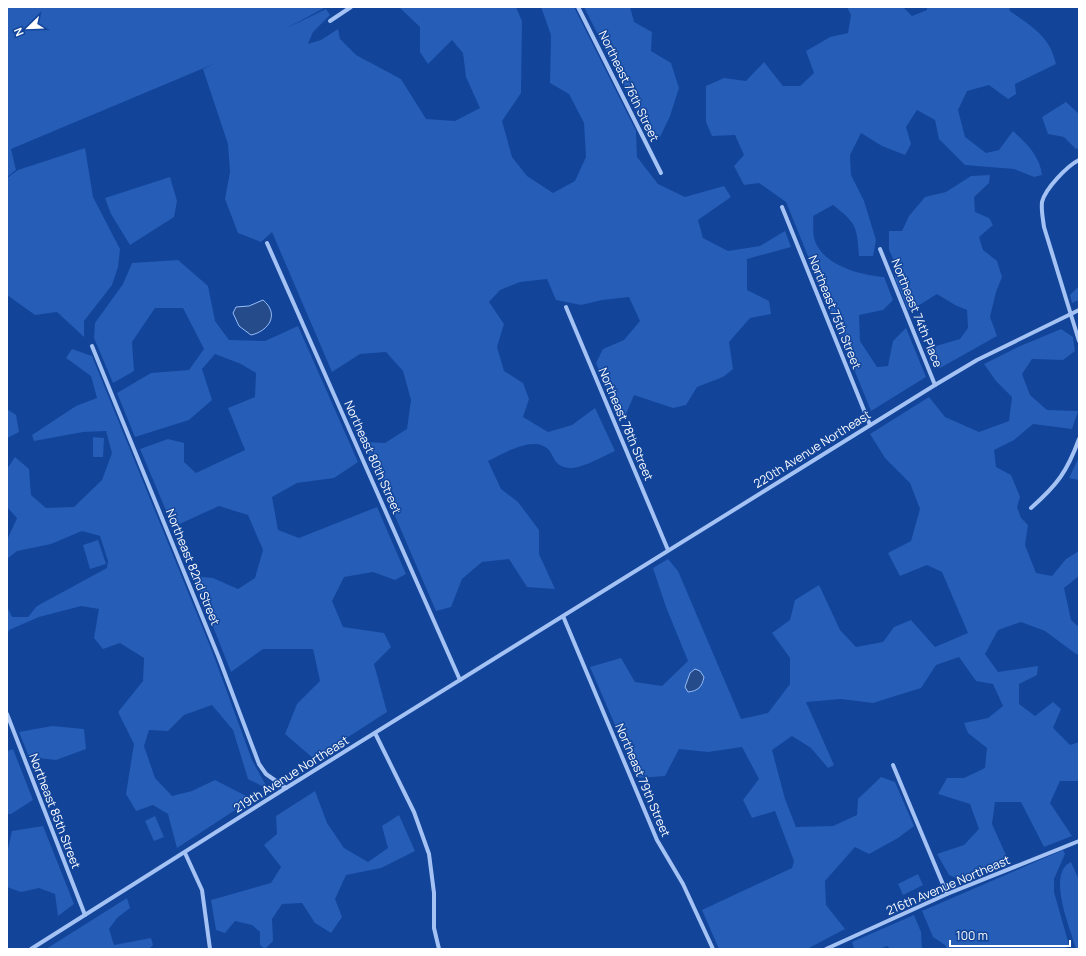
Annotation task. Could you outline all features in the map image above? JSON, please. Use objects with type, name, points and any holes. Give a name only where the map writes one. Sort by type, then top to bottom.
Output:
[{"type":"street","points":[[330,21],[351,7]]},
{"type":"street","name":"Northeast 76th Street","points":[[578,7],[661,173]]},
{"type":"street","points":[[1079,160],[1062,174],[1050,188],[1043,200],[1042,210],[1044,227],[1079,341]]},
{"type":"street","name":"Northeast 75th Street","points":[[782,207],[870,425]]},
{"type":"street","name":"Northeast 80th Street","points":[[267,242],[460,680]]},
{"type":"street","name":"Northeast 74th Place","points":[[880,249],[935,385]]},
{"type":"street","name":"Northeast 78th Street","points":[[566,307],[668,550]]},
{"type":"street","name":"220th Avenue Northeast","points":[[563,616],[977,360],[1079,310]]},
{"type":"street","name":"Northeast 82nd Street","points":[[92,346],[219,658],[259,764],[266,774],[286,788]]},
{"type":"street","points":[[1031,508],[1057,484],[1072,459],[1079,439]]},
{"type":"street","name":"219th Avenue Northeast","points":[[31,949],[563,616]]},
{"type":"street","name":"Northeast 79th Street","points":[[563,616],[657,840],[683,884],[713,949]]},
{"type":"street","name":"Northeast 85th Street","points":[[7,714],[85,915]]},
{"type":"street","points":[[376,733],[414,812],[429,854],[434,893],[434,928],[439,949]]},
{"type":"street","points":[[893,765],[947,894]]},
{"type":"street","name":"216th Avenue Northeast","points":[[826,949],[947,894],[1079,841]]},
{"type":"street","points":[[184,853],[202,890],[210,949]]},
{"type":"shaded area","points":[[7,7],[326,7],[285,29],[326,9],[330,15],[313,32],[308,44],[321,40],[338,29],[340,39],[356,55],[401,79],[426,119],[455,121],[480,108],[466,77],[463,53],[452,40],[428,64],[420,52],[420,27],[399,7],[516,7],[522,21],[521,93],[502,121],[512,157],[527,176],[553,193],[575,181],[586,157],[584,123],[569,94],[550,83],[551,35],[541,7],[574,7],[636,131],[637,157],[658,184],[685,197],[724,186],[731,197],[698,220],[703,238],[728,251],[760,246],[785,231],[791,247],[747,259],[747,290],[769,301],[771,314],[750,318],[729,342],[733,369],[723,377],[697,387],[686,405],[673,408],[634,395],[626,414],[617,413],[596,363],[603,349],[624,340],[640,321],[629,297],[602,300],[581,305],[556,300],[547,279],[520,282],[500,290],[489,302],[504,324],[497,347],[504,371],[523,383],[529,399],[523,417],[548,432],[572,425],[595,408],[615,451],[592,462],[574,468],[564,467],[558,464],[549,450],[543,446],[535,444],[518,447],[488,461],[501,489],[518,502],[539,530],[539,554],[555,589],[527,587],[509,559],[482,562],[462,579],[451,607],[436,611],[363,442],[385,443],[407,429],[411,400],[403,371],[386,352],[360,354],[332,372],[272,232],[261,242],[238,233],[225,199],[230,172],[228,144],[203,69],[216,63],[11,149],[16,170],[7,177]]},
{"type":"shaded area","points":[[584,7],[630,7],[634,22],[652,32],[651,51],[671,63],[679,88],[670,116],[660,137],[650,137]]},
{"type":"shaded area","points":[[847,7],[903,7],[912,16],[927,10],[927,7],[1009,7],[1010,11],[1033,27],[1045,39],[1053,54],[1056,64],[1015,84],[1016,94],[1008,99],[989,85],[967,91],[958,110],[965,137],[986,153],[999,150],[1013,131],[1032,150],[1041,168],[1042,175],[1034,177],[1014,169],[965,165],[939,139],[935,120],[917,110],[906,127],[911,144],[905,155],[882,146],[861,133],[850,155],[851,175],[864,201],[876,240],[873,256],[859,256],[854,226],[846,216],[833,205],[813,216],[815,241],[826,257],[844,268],[865,274],[884,277],[893,300],[883,310],[859,315],[860,341],[877,367],[888,366],[893,341],[906,328],[926,377],[871,411],[786,202],[759,183],[744,185],[734,166],[744,155],[735,135],[712,136],[706,122],[706,86],[724,78],[746,81],[764,62],[783,86],[800,86],[814,73],[806,51],[830,37],[848,33],[851,15]]},
{"type":"shaded area","points":[[1066,102],[1079,114],[1079,148],[1076,149],[1064,137],[1048,134],[1042,117]]},
{"type":"shaded area","points":[[85,148],[93,197],[120,249],[118,267],[112,285],[84,321],[84,337],[57,312],[35,315],[7,295],[7,178],[18,170]]},
{"type":"shaded area","points":[[990,175],[989,183],[974,197],[975,212],[989,218],[993,225],[979,237],[983,250],[997,261],[1002,277],[996,292],[990,317],[997,336],[940,368],[932,356],[936,346],[960,339],[968,328],[967,310],[955,305],[937,294],[908,310],[895,278],[897,267],[889,250],[889,231],[902,231],[909,216],[925,197],[946,192],[971,176]]},
{"type":"shaded area","points":[[170,177],[177,201],[174,217],[130,245],[111,214],[105,198]]},
{"type":"shaded area","points":[[178,260],[208,286],[215,321],[229,340],[265,341],[298,326],[358,462],[334,478],[297,483],[272,497],[278,530],[299,538],[377,507],[406,574],[395,580],[373,572],[344,577],[332,601],[343,627],[384,633],[391,647],[374,664],[387,712],[314,759],[285,734],[297,704],[320,681],[313,649],[263,649],[231,672],[193,576],[213,578],[238,589],[255,578],[263,550],[248,515],[219,506],[173,527],[140,449],[168,439],[184,443],[184,462],[196,473],[245,450],[228,408],[255,397],[256,373],[241,364],[215,354],[202,369],[212,400],[189,420],[135,437],[117,393],[151,373],[189,370],[204,349],[183,308],[155,308],[132,342],[134,371],[113,383],[94,338],[95,323],[123,284],[132,263]]},
{"type":"shaded area","points":[[1079,286],[1079,300],[1072,303],[1070,295]]},
{"type":"shaded area","points":[[263,300],[271,311],[270,321],[263,330],[251,335],[239,326],[233,313],[236,307],[249,306]]},
{"type":"shaded area","points":[[1061,329],[1073,337],[1075,351],[1063,360],[1032,359],[1022,374],[1030,395],[1047,410],[1078,411],[1072,429],[1033,424],[1014,440],[994,450],[996,467],[1011,475],[1020,497],[1017,507],[1021,518],[1028,525],[1025,545],[1036,573],[1052,576],[1066,559],[1079,551],[1079,576],[1064,588],[1071,620],[1079,627],[1079,654],[1076,654],[1045,631],[1021,622],[998,630],[985,654],[998,672],[1038,666],[1037,675],[1019,684],[1019,704],[1035,716],[1053,702],[1061,709],[1053,728],[1070,745],[1079,742],[1079,781],[1060,781],[1050,803],[1072,836],[1044,847],[1021,802],[995,802],[992,824],[1009,862],[963,881],[949,875],[937,854],[964,845],[979,829],[970,804],[938,794],[947,778],[964,778],[985,768],[987,748],[968,733],[964,723],[988,718],[1003,706],[993,684],[976,681],[959,657],[936,665],[921,688],[873,703],[841,699],[806,702],[834,765],[828,768],[811,748],[792,736],[772,750],[785,799],[796,827],[833,826],[857,815],[858,799],[881,777],[895,782],[914,826],[898,838],[869,854],[855,847],[825,881],[826,905],[845,929],[807,949],[719,949],[702,910],[792,868],[794,861],[775,811],[752,818],[743,800],[759,779],[742,747],[708,752],[679,749],[665,776],[638,778],[590,667],[621,658],[635,682],[662,686],[688,661],[666,607],[653,568],[668,559],[678,571],[741,719],[768,713],[790,684],[790,658],[772,633],[790,620],[795,600],[819,585],[840,630],[856,647],[883,642],[894,627],[911,620],[935,647],[968,633],[942,572],[927,565],[900,576],[888,553],[911,541],[920,509],[910,483],[885,458],[870,434],[929,397],[945,417],[979,432],[1009,421],[1012,397],[996,381],[984,364],[1018,347]]},
{"type":"shaded area","points":[[72,349],[92,356],[212,651],[252,760],[268,789],[248,779],[233,730],[212,705],[184,715],[168,731],[149,730],[144,746],[155,778],[172,796],[192,791],[215,780],[252,799],[177,848],[168,814],[153,805],[136,811],[126,794],[134,744],[118,712],[143,681],[144,658],[120,643],[103,649],[94,638],[99,609],[81,606],[39,617],[9,630],[7,635],[7,606],[12,617],[28,617],[37,606],[107,568],[108,561],[100,536],[82,531],[51,544],[17,551],[7,559],[7,540],[17,518],[7,507],[7,469],[15,457],[29,469],[31,495],[46,508],[74,507],[102,480],[112,453],[106,431],[83,432],[34,441],[32,435],[76,406],[97,398],[91,376],[66,358]]},
{"type":"shaded area","points":[[7,409],[16,415],[19,432],[7,438]]},
{"type":"shaded area","points":[[93,437],[104,438],[103,457],[93,457]]},
{"type":"shaded area","points":[[1079,457],[1079,480],[1069,478]]},
{"type":"shaded area","points":[[98,540],[106,564],[90,569],[83,545]]},
{"type":"shaded area","points":[[695,669],[700,671],[704,677],[701,686],[694,691],[688,692],[685,687],[690,673]]},
{"type":"shaded area","points":[[52,726],[84,729],[86,749],[56,760],[29,757],[19,732]]},
{"type":"shaded area","points":[[13,749],[33,800],[11,814],[7,814],[7,751]]},
{"type":"shaded area","points":[[315,791],[327,823],[344,848],[368,862],[388,848],[382,826],[399,815],[415,851],[381,868],[346,875],[335,899],[342,917],[331,933],[315,923],[302,903],[282,904],[272,919],[273,941],[265,949],[260,945],[260,932],[252,925],[235,921],[225,933],[216,930],[211,900],[271,883],[281,867],[264,845],[277,834],[276,816]]},
{"type":"shaded area","points":[[155,816],[164,837],[154,841],[145,821]]},
{"type":"shaded area","points":[[43,826],[74,904],[58,916],[55,894],[39,888],[21,892],[7,887],[7,853],[12,831]]},
{"type":"shaded area","points":[[1063,850],[1065,854],[1054,879],[1054,892],[1069,945],[1065,949],[947,949],[945,945],[933,937],[922,911]]},
{"type":"shaded area","points":[[1071,862],[1079,880],[1079,949],[1076,949],[1062,902],[1060,889],[1064,868]]},
{"type":"shaded area","points":[[918,874],[923,885],[903,895],[898,884]]},
{"type":"shaded area","points":[[127,898],[130,908],[117,918],[109,929],[114,945],[151,938],[153,945],[149,949],[46,949]]},
{"type":"shaded area","points":[[914,915],[921,932],[922,949],[891,949],[887,946],[880,949],[854,948],[852,942]]}]
